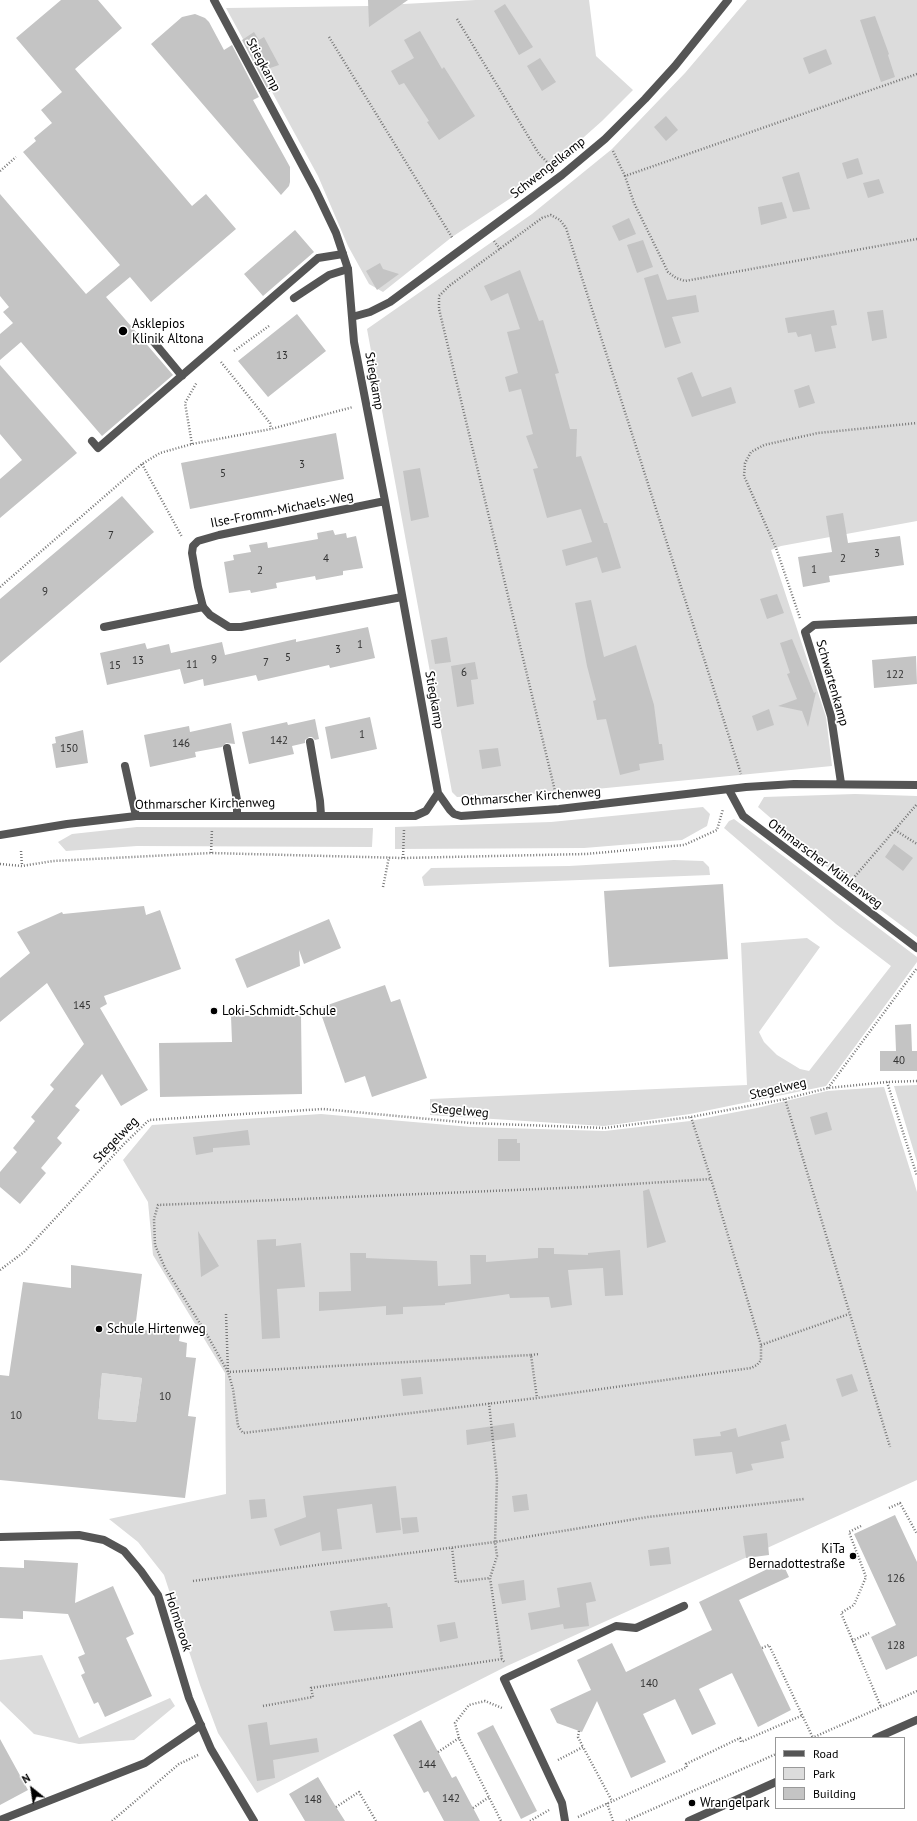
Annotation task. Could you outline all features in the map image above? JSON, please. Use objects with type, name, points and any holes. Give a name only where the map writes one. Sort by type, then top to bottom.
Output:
[{"type":"street","name":"Stiegkamp","points":[[214,0],[316,191],[336,233],[348,269],[352,295],[354,342],[385,501],[438,793]]},
{"type":"street","name":"Schwengelkamp","points":[[352,317],[370,312],[390,302],[459,249],[562,175],[604,139],[645,98],[675,66],[728,0]]},
{"type":"street","points":[[92,441],[98,448],[318,258],[343,254]]},
{"type":"street","points":[[294,298],[329,275],[348,269]]},
{"type":"street","points":[[153,341],[182,376]]},
{"type":"street","name":"Ilse-Fromm-Michaels-Weg","points":[[193,546],[198,541],[205,538],[385,501]]},
{"type":"street","points":[[193,546],[192,553],[203,607],[220,623],[229,627],[242,627],[402,597]]},
{"type":"street","points":[[104,628],[203,607]]},
{"type":"street","name":"Schwartenkamp","points":[[841,783],[831,716],[805,632],[814,625],[917,620]]},
{"type":"street","points":[[310,742],[321,815]]},
{"type":"street","points":[[227,748],[237,800],[237,815]]},
{"type":"street","points":[[125,766],[136,816]]},
{"type":"street","name":"Othmarscher Kirchenweg","points":[[0,835],[67,824],[136,816],[321,815],[404,817],[419,815],[426,811],[438,793],[450,810],[454,814],[460,816],[559,809],[794,784],[841,783],[917,785]]},
{"type":"street","name":"Othmarscher Mühlenweg","points":[[729,790],[743,816],[917,948]]},
{"type":"street","name":"Holmbrook","points":[[0,1537],[79,1535],[104,1540],[124,1551],[141,1571],[158,1596],[190,1698],[211,1749],[254,1821]]},
{"type":"street","points":[[565,1821],[562,1803],[504,1679],[616,1626],[636,1628],[684,1606]]},
{"type":"street","points":[[878,1737],[917,1720]]},
{"type":"street","points":[[0,1820],[145,1763],[201,1725]]},
{"type":"street","points":[[689,1821],[775,1782]]},
{"type":"path","points":[[457,19],[539,154],[562,175]]},
{"type":"path","points":[[329,37],[459,249]]},
{"type":"path","points":[[625,176],[917,74]]},
{"type":"path","points":[[612,149],[625,176],[634,203],[668,272],[676,278],[685,281],[917,239]]},
{"type":"path","points":[[0,171],[16,157]]},
{"type":"path","points":[[555,793],[439,309],[439,296],[449,286],[542,218],[551,215],[560,220],[566,228],[741,774]]},
{"type":"path","points":[[232,353],[269,326]]},
{"type":"path","points":[[226,358],[220,362],[270,423],[271,429]]},
{"type":"path","points":[[192,444],[185,403],[198,381]]},
{"type":"path","points":[[0,587],[142,464],[160,453],[192,444],[271,429],[365,403]]},
{"type":"path","points":[[805,632],[776,548],[744,476],[745,463],[751,452],[764,445],[818,433],[917,423]]},
{"type":"path","points":[[142,464],[182,538],[193,546]]},
{"type":"path","points":[[0,864],[22,866],[53,861],[211,853],[403,858],[586,854],[684,845],[718,830],[729,790]]},
{"type":"path","points":[[842,892],[917,804]]},
{"type":"path","points":[[211,853],[213,816]]},
{"type":"path","points":[[403,858],[404,817]]},
{"type":"path","points":[[895,830],[917,844]]},
{"type":"path","points":[[21,851],[22,866]]},
{"type":"path","points":[[383,888],[389,857]]},
{"type":"path","points":[[828,1088],[917,968]]},
{"type":"path","name":"Stegelweg","points":[[0,1270],[24,1252],[124,1144],[149,1120],[323,1109],[471,1123],[605,1128],[691,1118],[785,1099],[828,1088],[887,1082],[917,1081]]},
{"type":"path","points":[[887,1082],[917,1176]]},
{"type":"path","points":[[785,1099],[890,1447]]},
{"type":"path","points":[[691,1118],[710,1179],[761,1345],[761,1360],[757,1365],[751,1368],[537,1398],[243,1433],[238,1426],[233,1389],[228,1372],[206,1333],[165,1268],[155,1245],[154,1219],[158,1205],[578,1187],[710,1179]]},
{"type":"path","points":[[226,1314],[228,1372]]},
{"type":"path","points":[[761,1345],[849,1314]]},
{"type":"path","points":[[228,1372],[539,1354]]},
{"type":"path","points":[[531,1355],[537,1398]]},
{"type":"path","points":[[489,1403],[497,1479],[495,1542],[497,1556],[490,1578],[502,1659],[512,1674]]},
{"type":"path","points":[[193,1581],[495,1542],[648,1517],[804,1499]]},
{"type":"path","points":[[889,1508],[900,1503],[917,1534]]},
{"type":"path","points":[[861,1526],[849,1532],[866,1577],[854,1605],[841,1612],[881,1707]]},
{"type":"path","points":[[452,1548],[456,1582],[490,1578]]},
{"type":"path","points":[[852,1641],[869,1633]]},
{"type":"path","points":[[762,1648],[769,1645],[813,1737]]},
{"type":"path","points":[[263,1706],[313,1697],[311,1688],[502,1659]]},
{"type":"path","points":[[815,1737],[917,1691]]},
{"type":"path","points":[[501,1821],[459,1738],[455,1723],[470,1705],[485,1701],[505,1710]]},
{"type":"path","points":[[575,1818],[687,1766],[686,1764],[740,1738],[741,1742],[803,1715]]},
{"type":"path","points":[[579,1731],[578,1737],[612,1800]]},
{"type":"path","points":[[438,1752],[459,1738]]},
{"type":"path","points":[[562,1757],[583,1747]]},
{"type":"path","points":[[112,1821],[179,1764],[211,1749]]},
{"type":"path","points":[[626,1821],[775,1754]]},
{"type":"path","points":[[336,1807],[359,1792],[376,1821]]},
{"type":"path","points":[[473,1808],[489,1797]]},
{"type":"path","points":[[530,1821],[562,1803]]},
{"type":"path","points":[[607,1803],[613,1821]]},
{"type":"green space","points":[[476,0],[589,0],[596,56],[633,90],[602,121],[529,186],[452,237],[383,292],[369,284],[348,246],[318,176],[226,8],[368,6]]},
{"type":"green space","points":[[747,0],[917,0],[917,521],[781,546],[771,550],[826,717],[832,766],[555,793],[457,797],[452,792],[367,329],[532,214],[612,149],[685,73]]},
{"type":"green space","points":[[855,794],[917,796],[917,937],[851,888],[758,807],[764,797]]},
{"type":"green space","points":[[703,807],[710,814],[707,826],[682,840],[584,848],[395,849],[395,827],[551,822]]},
{"type":"green space","points":[[734,819],[917,957],[917,962],[826,1086],[690,1114],[604,1126],[430,1115],[430,1099],[747,1085],[741,943],[807,938],[820,947],[759,1032],[764,1042],[777,1055],[800,1069],[809,1071],[891,966],[836,924],[724,828],[729,821]]},
{"type":"green space","points":[[137,827],[373,828],[372,847],[137,846],[66,851],[58,842],[72,834]]},
{"type":"green space","points":[[674,860],[703,861],[709,867],[710,875],[424,886],[422,877],[431,868],[569,866]]},
{"type":"green space","points":[[917,1085],[917,1162],[894,1086]]},
{"type":"green space","points":[[884,1087],[917,1192],[917,1480],[507,1666],[257,1793],[218,1733],[200,1685],[164,1575],[138,1542],[109,1519],[226,1494],[225,1373],[153,1255],[148,1202],[123,1160],[152,1125],[321,1114],[471,1127],[605,1131],[690,1121],[757,1108],[827,1091]]},
{"type":"green space","points":[[102,1373],[142,1378],[136,1422],[98,1419]]},
{"type":"green space","points":[[42,1655],[79,1738],[170,1698],[175,1706],[134,1740],[79,1744],[34,1734],[0,1701],[0,1660]]},
{"type":"building","points":[[61,0],[98,0],[122,28],[75,69],[192,206],[206,194],[236,229],[151,302],[130,277],[106,297],[173,375],[102,436],[21,342],[0,360],[0,334],[13,323],[3,312],[9,307],[0,296],[0,194],[86,294],[120,265],[23,152],[36,141],[34,138],[52,123],[41,110],[62,92],[16,38]]},
{"type":"building","points":[[368,0],[408,0],[369,27]]},
{"type":"building","points":[[505,4],[533,47],[519,55],[494,11]]},
{"type":"building","points":[[195,14],[205,18],[209,22],[224,50],[232,45],[259,97],[253,100],[290,167],[289,186],[281,195],[151,44],[182,17]]},
{"type":"building","points":[[875,16],[889,54],[888,55],[895,77],[881,82],[860,20]]},
{"type":"building","points":[[420,31],[442,69],[444,67],[475,116],[439,140],[427,122],[429,121],[404,83],[399,85],[391,71],[414,58],[404,40]]},
{"type":"building","points":[[254,32],[259,40],[264,37],[279,65],[270,68],[274,89],[269,92],[242,40]]},
{"type":"building","points":[[826,49],[832,64],[809,74],[803,58]]},
{"type":"building","points":[[540,58],[556,82],[542,91],[527,66]]},
{"type":"building","points":[[666,116],[678,130],[666,141],[654,127]]},
{"type":"building","points":[[858,158],[863,174],[847,179],[842,163]]},
{"type":"building","points":[[799,172],[810,209],[793,212],[782,177]]},
{"type":"building","points":[[879,179],[884,193],[868,198],[863,183]]},
{"type":"building","points":[[782,202],[787,218],[761,225],[758,207]]},
{"type":"building","points":[[629,218],[636,234],[619,241],[612,226]]},
{"type":"building","points":[[295,230],[314,252],[263,296],[244,274]]},
{"type":"building","points":[[643,240],[653,267],[637,273],[627,245]]},
{"type":"building","points":[[380,263],[383,269],[399,274],[377,290],[366,271]]},
{"type":"building","points":[[520,270],[539,321],[543,320],[559,373],[555,374],[570,429],[577,429],[576,457],[581,456],[604,523],[607,523],[621,568],[602,573],[597,557],[566,566],[562,550],[592,542],[581,509],[547,518],[533,469],[538,468],[526,436],[533,434],[521,389],[509,392],[505,377],[518,373],[507,332],[520,329],[508,293],[491,301],[484,286]]},
{"type":"building","points":[[658,274],[667,300],[696,295],[699,312],[672,317],[681,343],[665,348],[644,278]]},
{"type":"building","points":[[834,310],[837,325],[831,326],[836,348],[815,352],[811,334],[798,337],[796,332],[788,333],[785,318]]},
{"type":"building","points":[[883,310],[887,338],[872,341],[867,312]]},
{"type":"building","points":[[297,314],[326,351],[268,397],[238,361]]},
{"type":"building","points":[[0,365],[77,453],[0,518],[0,479],[22,460],[0,434]]},
{"type":"building","points":[[692,372],[702,397],[731,387],[736,403],[692,417],[677,378]]},
{"type":"building","points":[[809,385],[815,403],[799,408],[794,390]]},
{"type":"building","points":[[336,433],[344,479],[190,509],[181,463]]},
{"type":"building","points":[[420,468],[429,517],[411,521],[403,471]]},
{"type":"building","points":[[122,496],[154,532],[0,663],[0,599]]},
{"type":"building","points":[[843,513],[848,543],[900,536],[904,565],[829,576],[830,582],[803,587],[798,557],[832,552],[826,516]]},
{"type":"building","points":[[333,530],[335,535],[346,533],[347,538],[356,536],[363,568],[343,571],[343,575],[316,580],[315,576],[276,583],[277,588],[251,593],[250,590],[229,593],[224,562],[234,560],[233,555],[251,552],[249,545],[267,542],[268,548],[318,539],[317,533]]},
{"type":"building","points":[[777,594],[784,613],[767,619],[760,599]]},
{"type":"building","points":[[591,600],[604,657],[636,645],[654,705],[659,744],[662,744],[664,760],[639,764],[640,770],[620,775],[606,719],[597,720],[593,701],[596,700],[587,666],[575,603]]},
{"type":"building","points":[[368,627],[375,658],[330,668],[329,665],[258,681],[256,675],[204,686],[203,679],[184,684],[180,669],[107,685],[100,653],[145,643],[147,649],[169,644],[171,653],[222,642],[225,655],[296,639],[296,642]]},
{"type":"building","points":[[447,637],[451,662],[435,664],[431,640]]},
{"type":"building","points":[[792,639],[814,693],[816,692],[808,727],[802,711],[778,706],[797,699],[787,674],[790,673],[780,643]]},
{"type":"building","points":[[916,656],[917,684],[874,688],[872,660]]},
{"type":"building","points":[[475,662],[478,679],[471,680],[474,704],[457,707],[451,666]]},
{"type":"building","points":[[769,709],[774,725],[757,731],[752,716]]},
{"type":"building","points":[[370,717],[377,749],[331,759],[325,727]]},
{"type":"building","points":[[315,719],[319,739],[315,740],[312,737],[309,737],[305,740],[305,743],[292,746],[294,754],[249,764],[242,732],[287,722],[288,725]]},
{"type":"building","points":[[231,723],[235,744],[226,743],[222,747],[195,752],[196,757],[150,767],[144,735],[189,726],[190,732]]},
{"type":"building","points":[[83,730],[88,763],[56,768],[52,744],[56,743],[55,737]]},
{"type":"building","points":[[498,748],[501,766],[482,769],[479,750]]},
{"type":"building","points":[[894,844],[913,858],[903,871],[885,857]]},
{"type":"building","points":[[723,884],[728,959],[609,967],[604,891]]},
{"type":"building","points":[[144,906],[146,915],[160,910],[181,969],[104,996],[107,1004],[100,1008],[148,1090],[121,1106],[102,1074],[75,1106],[80,1110],[57,1138],[62,1143],[41,1168],[46,1173],[20,1204],[0,1187],[0,1172],[17,1152],[13,1148],[35,1121],[31,1117],[54,1089],[50,1085],[84,1044],[47,983],[0,1022],[0,978],[30,953],[17,932],[62,912],[63,914]]},
{"type":"building","points":[[329,919],[341,948],[304,964],[299,950],[300,966],[247,988],[235,959]]},
{"type":"building","points":[[385,985],[391,1002],[400,999],[427,1078],[372,1097],[365,1076],[345,1083],[319,1008]]},
{"type":"building","points":[[301,1015],[302,1094],[160,1097],[159,1043],[232,1042],[231,1016]]},
{"type":"building","points":[[911,1024],[912,1051],[917,1051],[917,1071],[880,1071],[880,1051],[896,1051],[895,1025]]},
{"type":"building","points":[[827,1112],[832,1130],[815,1135],[810,1117]]},
{"type":"building","points":[[248,1130],[250,1145],[213,1148],[213,1152],[196,1155],[193,1137]]},
{"type":"building","points":[[498,1139],[517,1139],[517,1143],[520,1143],[520,1161],[498,1161]]},
{"type":"building","points":[[649,1189],[666,1242],[647,1248],[643,1191]]},
{"type":"building","points":[[198,1231],[219,1266],[201,1277]]},
{"type":"building","points":[[276,1239],[276,1246],[301,1243],[305,1287],[277,1289],[280,1338],[262,1339],[257,1240]]},
{"type":"building","points":[[538,1248],[554,1248],[554,1254],[588,1255],[588,1253],[620,1250],[623,1295],[605,1296],[603,1268],[568,1270],[572,1305],[551,1308],[549,1297],[510,1298],[509,1294],[445,1303],[445,1305],[403,1307],[403,1314],[386,1315],[386,1306],[319,1311],[319,1292],[351,1291],[350,1253],[366,1253],[366,1258],[437,1261],[438,1286],[471,1284],[470,1255],[486,1255],[486,1262],[538,1258]]},
{"type":"building","points":[[71,1265],[142,1274],[135,1329],[180,1334],[179,1341],[187,1343],[186,1357],[196,1358],[188,1416],[196,1417],[185,1498],[0,1480],[0,1375],[9,1376],[23,1282],[71,1288]],"holes":[[[102,1373],[142,1378],[136,1422],[98,1419]]]},
{"type":"building","points":[[852,1374],[858,1391],[842,1397],[836,1379]]},
{"type":"building","points":[[421,1377],[423,1394],[403,1396],[401,1379]]},
{"type":"building","points":[[514,1423],[516,1437],[467,1445],[466,1430]]},
{"type":"building","points":[[786,1424],[790,1440],[781,1442],[784,1458],[751,1464],[753,1470],[736,1474],[732,1452],[695,1456],[693,1439],[721,1436],[720,1432],[736,1428],[738,1437]]},
{"type":"building","points":[[396,1486],[401,1530],[376,1533],[372,1504],[337,1509],[342,1549],[322,1551],[320,1532],[280,1546],[274,1529],[306,1517],[303,1496]]},
{"type":"building","points":[[527,1494],[529,1510],[514,1512],[512,1496]]},
{"type":"building","points":[[265,1499],[267,1517],[251,1519],[249,1500]]},
{"type":"building","points":[[895,1515],[917,1562],[917,1656],[886,1670],[871,1637],[896,1625],[854,1534]]},
{"type":"building","points":[[417,1517],[419,1532],[403,1534],[401,1518]]},
{"type":"building","points":[[767,1533],[769,1555],[746,1558],[743,1536]]},
{"type":"building","points":[[669,1547],[671,1564],[650,1566],[648,1550]]},
{"type":"building","points":[[24,1560],[78,1563],[75,1603],[113,1586],[134,1634],[126,1638],[152,1696],[105,1717],[98,1702],[94,1704],[81,1675],[85,1673],[78,1657],[85,1654],[68,1614],[23,1611],[23,1619],[0,1618],[0,1567],[24,1568]]},
{"type":"building","points":[[782,1562],[789,1577],[739,1600],[791,1710],[758,1727],[732,1673],[699,1689],[716,1724],[692,1735],[675,1699],[643,1714],[666,1762],[631,1778],[597,1701],[582,1732],[557,1723],[550,1709],[591,1690],[577,1660],[612,1643],[626,1672],[712,1630],[699,1602]]},
{"type":"building","points":[[524,1580],[526,1600],[502,1604],[498,1584]]},
{"type":"building","points":[[591,1582],[596,1601],[586,1603],[589,1626],[564,1629],[563,1624],[531,1630],[528,1613],[560,1607],[557,1588]]},
{"type":"building","points":[[387,1603],[388,1607],[390,1607],[393,1628],[334,1631],[330,1611]]},
{"type":"building","points":[[455,1622],[458,1638],[440,1642],[437,1625]]},
{"type":"building","points":[[421,1720],[452,1778],[456,1776],[480,1821],[444,1821],[428,1791],[424,1793],[393,1735]]},
{"type":"building","points":[[267,1722],[270,1745],[317,1738],[319,1752],[273,1760],[275,1778],[257,1781],[248,1725]]},
{"type":"building","points":[[493,1725],[537,1811],[521,1819],[477,1733]]},
{"type":"building","points":[[0,1739],[28,1790],[0,1805]]},
{"type":"building","points":[[318,1777],[345,1821],[305,1821],[289,1794]]},
{"type":"place","name":"Asklepios Klinik Altona","points":[[123,331]]},
{"type":"place","name":"Loki-Schmidt-Schule","points":[[214,1011]]},
{"type":"place","name":"Schule Hirtenweg","points":[[99,1329]]},
{"type":"place","name":"KiTa Bernadottestraße","points":[[853,1556]]},
{"type":"place","name":"Wrangelpark","points":[[692,1803]]}]
